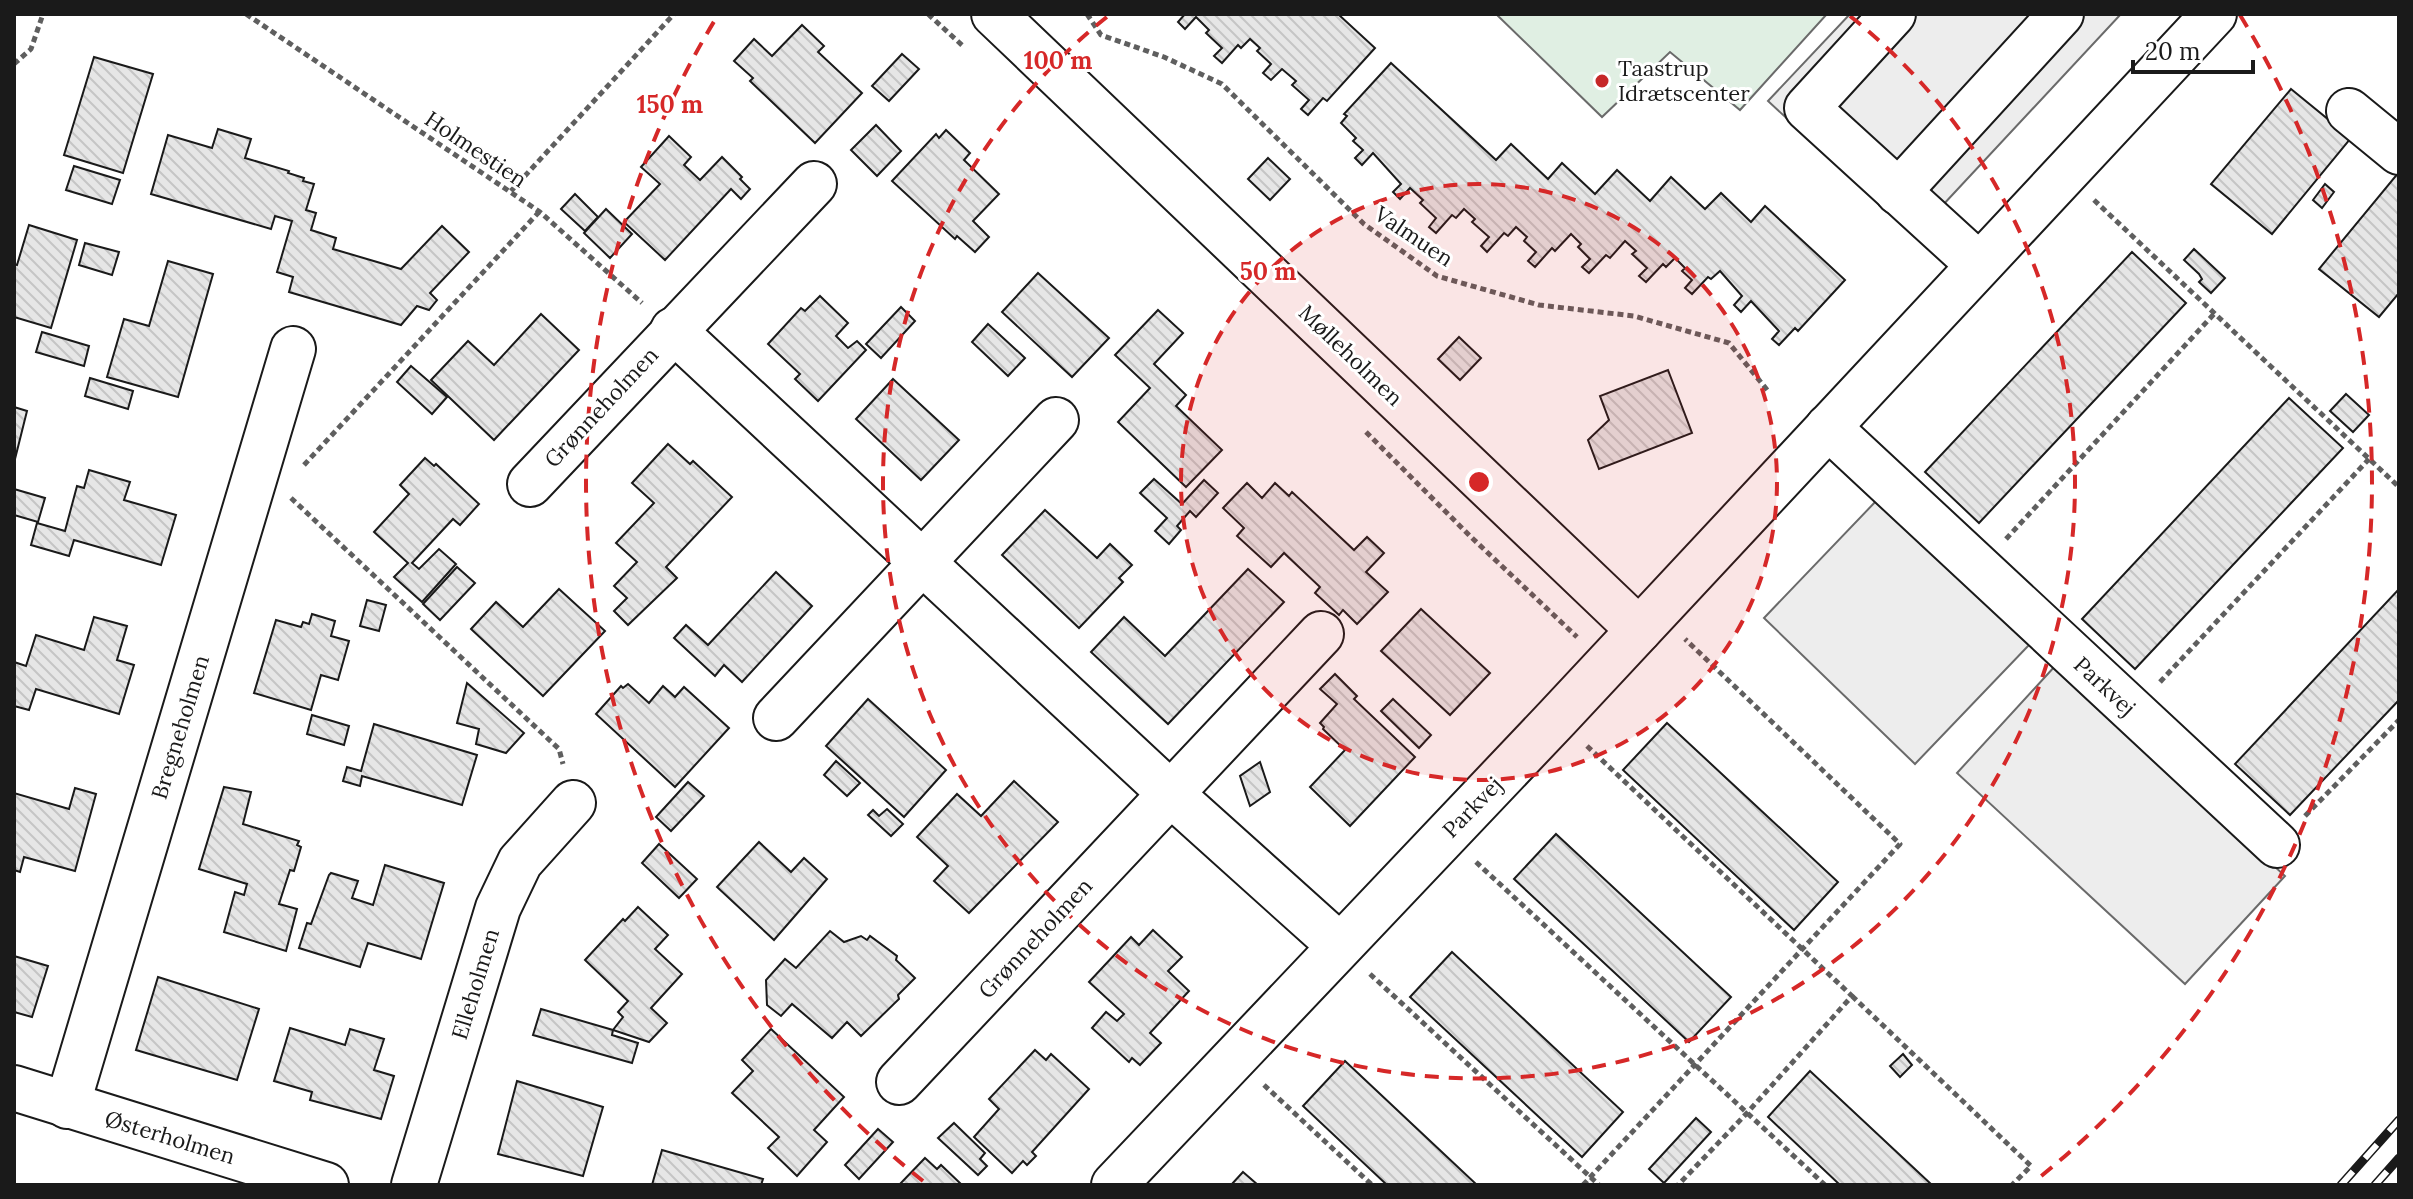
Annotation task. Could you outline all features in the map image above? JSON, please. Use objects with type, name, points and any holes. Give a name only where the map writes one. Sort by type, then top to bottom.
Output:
[{"type":"street","name":"Mølleholmen","points":[[994,14],[1648,621]]},
{"type":"street","points":[[1893,14],[1807,108],[1979,265]]},
{"type":"street","points":[[1898,192],[2061,14]]},
{"type":"street","name":"Parkvej","points":[[1114,1185],[1557,718],[2214,14]]},
{"type":"street","points":[[2349,111],[2399,152]]},
{"type":"street","name":"Grønneholmen","points":[[530,484],[814,184]]},
{"type":"street","name":"Grønneholmen","points":[[673,330],[1171,794],[1340,946]]},
{"type":"street","name":"Bregneholmen","points":[[67,1106],[269,481],[293,349]]},
{"type":"street","points":[[776,718],[1056,420]]},
{"type":"street","name":"Parkvej","points":[[1828,427],[2277,845]]},
{"type":"street","name":"Grønneholmen","points":[[899,1082],[1321,634]]},
{"type":"street","name":"Elleholmen","points":[[414,1185],[498,908],[520,862],[573,803]]},
{"type":"street","name":"Østerholmen","points":[[14,1088],[326,1185]]},
{"type":"path","points":[[14,64],[31,49],[43,14]]},
{"type":"path","name":"Holmestien","points":[[246,14],[540,212],[673,330]]},
{"type":"path","points":[[511,191],[674,14]]},
{"type":"path","name":"Valmuen","points":[[1087,14],[1101,35],[1164,57],[1222,84],[1364,224],[1437,276],[1539,305],[1634,316],[1729,343],[1768,391]]},
{"type":"path","points":[[2065,173],[2399,487]]},
{"type":"path","points":[[540,212],[413,349],[269,481],[559,749],[573,803]]},
{"type":"path","points":[[1979,568],[2214,314]]},
{"type":"path","points":[[2132,712],[2369,459]]},
{"type":"path","points":[[1583,1185],[1900,844],[1648,621]]},
{"type":"path","points":[[1557,718],[2031,1166],[2012,1185]]},
{"type":"path","points":[[2277,845],[2399,720]]},
{"type":"path","points":[[1446,835],[1825,1185]]},
{"type":"path","points":[[1340,946],[1599,1185]]},
{"type":"path","points":[[1678,1185],[1852,996]]},
{"type":"path","points":[[1234,1058],[1372,1185]]},
{"type":"green space","name":"Taastrup Idrætscenter","points":[[1496,14],[1827,14],[1740,110],[1670,52],[1602,117]]},
{"type":"shaded area","points":[[1850,14],[2121,14],[1914,236],[1768,101]]},
{"type":"shaded area","points":[[1878,499],[2029,645],[1915,764],[1764,618]]},
{"type":"shaded area","points":[[2056,665],[2285,876],[2185,984],[1957,773]]},
{"type":"building","points":[[1185,14],[1338,14],[1375,48],[1327,101],[1323,98],[1308,115],[1301,109],[1309,100],[1292,85],[1296,81],[1282,69],[1271,80],[1263,73],[1271,64],[1250,39],[1241,48],[1238,45],[1222,63],[1214,56],[1222,48],[1206,33],[1209,30],[1196,17],[1185,29],[1178,22]]},
{"type":"building","points":[[802,25],[824,46],[818,52],[862,93],[815,143],[750,81],[753,78],[734,61],[754,39],[772,56]]},
{"type":"building","points":[[902,54],[919,69],[889,101],[872,86]]},
{"type":"building","points":[[94,57],[153,74],[123,173],[64,155]]},
{"type":"building","points":[[1391,63],[1496,160],[1511,144],[1548,179],[1562,163],[1595,194],[1617,170],[1650,201],[1671,177],[1705,209],[1721,193],[1751,222],[1765,206],[1845,280],[1798,331],[1795,328],[1779,345],[1772,339],[1779,331],[1751,301],[1741,312],[1734,305],[1742,296],[1720,271],[1711,279],[1708,277],[1692,294],[1685,288],[1692,280],[1682,271],[1685,268],[1675,258],[1666,267],[1663,264],[1646,282],[1639,276],[1647,268],[1632,254],[1636,251],[1625,241],[1610,258],[1606,255],[1589,273],[1582,267],[1590,259],[1571,234],[1555,251],[1552,248],[1535,267],[1528,261],[1536,252],[1524,241],[1527,237],[1516,227],[1508,236],[1504,233],[1487,252],[1481,246],[1489,237],[1472,222],[1475,219],[1464,209],[1456,218],[1452,215],[1436,233],[1429,227],[1436,218],[1420,203],[1423,200],[1410,188],[1400,199],[1393,192],[1401,184],[1373,153],[1362,165],[1355,158],[1363,150],[1341,123],[1347,116],[1344,114]]},
{"type":"building","points":[[2291,89],[2351,138],[2272,234],[2211,184]]},
{"type":"building","points":[[876,125],[901,151],[877,176],[851,150]]},
{"type":"building","points":[[218,129],[251,139],[245,158],[289,171],[304,178],[303,181],[314,184],[306,210],[316,213],[311,230],[336,238],[333,249],[401,269],[442,226],[469,252],[430,293],[437,300],[429,310],[417,306],[401,325],[289,292],[293,277],[277,272],[292,221],[275,216],[271,229],[151,194],[168,135],[212,148]]},
{"type":"building","points":[[946,130],[970,153],[964,160],[999,194],[973,221],[989,237],[975,252],[957,236],[955,239],[892,181],[936,134],[939,138]]},
{"type":"building","points":[[669,136],[691,157],[684,165],[700,180],[722,157],[750,189],[741,199],[731,189],[665,260],[624,222],[660,184],[641,167]]},
{"type":"building","points":[[1268,158],[1290,179],[1270,200],[1248,179]]},
{"type":"building","points":[[74,166],[120,180],[112,204],[66,190]]},
{"type":"building","points":[[2399,172],[2399,293],[2379,317],[2319,269]]},
{"type":"building","points":[[2325,184],[2334,192],[2322,208],[2313,200]]},
{"type":"building","points":[[575,194],[598,217],[585,231],[561,209]]},
{"type":"building","points":[[606,209],[632,234],[610,258],[584,233]]},
{"type":"building","points":[[29,225],[77,240],[51,328],[14,317],[14,264],[17,265]]},
{"type":"building","points":[[85,243],[119,252],[112,275],[79,265]]},
{"type":"building","points":[[2194,249],[2225,278],[2211,293],[2199,282],[2202,279],[2199,274],[2184,260]]},
{"type":"building","points":[[2132,252],[2186,303],[1979,523],[1925,472]]},
{"type":"building","points":[[168,261],[213,274],[178,397],[107,377],[124,319],[149,326]]},
{"type":"building","points":[[1038,273],[1109,338],[1072,377],[1002,312]]},
{"type":"building","points":[[820,296],[848,323],[836,336],[848,348],[857,341],[866,350],[818,401],[795,379],[800,374],[768,344],[801,308],[805,311]]},
{"type":"building","points":[[901,307],[915,321],[881,358],[866,344]]},
{"type":"building","points":[[1158,310],[1183,333],[1154,364],[1186,395],[1176,406],[1222,450],[1186,487],[1118,422],[1150,388],[1115,355]]},
{"type":"building","points":[[541,314],[579,350],[494,440],[431,380],[468,341],[494,365]]},
{"type":"building","points":[[988,324],[1025,358],[1008,376],[972,342]]},
{"type":"building","points":[[42,332],[89,346],[84,366],[36,352]]},
{"type":"building","points":[[1459,337],[1481,358],[1460,380],[1438,359]]},
{"type":"building","points":[[411,366],[447,397],[432,414],[397,382]]},
{"type":"building","points":[[1668,370],[1692,433],[1599,469],[1588,440],[1609,420],[1600,396]]},
{"type":"building","points":[[90,378],[133,391],[128,409],[85,396]]},
{"type":"building","points":[[893,379],[959,440],[921,480],[856,419]]},
{"type":"building","points":[[2346,394],[2369,415],[2353,432],[2330,411]]},
{"type":"building","points":[[2289,398],[2343,448],[2135,669],[2082,619]]},
{"type":"building","points":[[14,407],[27,411],[14,463]]},
{"type":"building","points":[[668,444],[690,464],[693,461],[732,497],[666,567],[677,578],[628,625],[614,611],[627,598],[614,586],[637,562],[616,543],[654,503],[632,483]]},
{"type":"building","points":[[425,458],[434,466],[436,464],[479,504],[460,525],[453,519],[412,563],[419,569],[439,549],[456,564],[422,602],[394,577],[408,563],[374,532],[409,494],[400,485]]},
{"type":"building","points":[[89,470],[130,482],[124,500],[176,515],[161,565],[74,540],[69,556],[31,545],[37,523],[65,531],[77,486],[84,488]]},
{"type":"building","points":[[1154,479],[1182,504],[1204,480],[1218,493],[1196,517],[1190,511],[1177,526],[1181,530],[1169,544],[1155,531],[1167,518],[1140,493]]},
{"type":"building","points":[[1247,483],[1262,498],[1275,483],[1289,496],[1292,492],[1354,550],[1367,537],[1384,553],[1366,572],[1388,592],[1357,624],[1343,610],[1339,615],[1315,593],[1320,587],[1284,553],[1271,567],[1237,536],[1244,528],[1223,508]]},
{"type":"building","points":[[14,489],[45,498],[38,522],[14,515]]},
{"type":"building","points":[[1045,510],[1097,558],[1110,544],[1132,565],[1119,578],[1123,582],[1079,628],[1002,555]]},
{"type":"building","points":[[457,567],[475,583],[440,620],[423,604]]},
{"type":"building","points":[[1248,569],[1284,602],[1168,724],[1091,652],[1124,617],[1165,656]]},
{"type":"building","points":[[776,572],[812,606],[742,682],[724,665],[715,676],[674,638],[686,625],[708,645]]},
{"type":"building","points":[[559,589],[605,631],[543,696],[471,629],[496,602],[523,627]]},
{"type":"building","points":[[2399,589],[2399,700],[2290,815],[2235,764]]},
{"type":"building","points":[[367,600],[386,605],[379,631],[360,626]]},
{"type":"building","points":[[1421,609],[1490,673],[1450,715],[1381,651]]},
{"type":"building","points":[[312,614],[335,621],[331,636],[349,641],[338,680],[321,675],[311,710],[254,693],[276,620],[301,627],[303,622],[309,624]]},
{"type":"building","points":[[94,617],[127,626],[117,660],[134,665],[119,714],[36,689],[29,710],[14,706],[14,662],[26,666],[36,635],[84,650]]},
{"type":"building","points":[[1335,674],[1357,696],[1354,699],[1415,757],[1350,826],[1310,787],[1345,750],[1320,723],[1337,704],[1320,689]]},
{"type":"building","points":[[467,683],[524,733],[506,753],[476,744],[479,729],[457,723]]},
{"type":"building","points":[[628,684],[649,703],[663,686],[675,697],[684,687],[729,728],[675,787],[596,714],[621,686],[623,688]]},
{"type":"building","points":[[868,699],[946,770],[904,817],[826,746]]},
{"type":"building","points":[[1393,699],[1431,735],[1419,748],[1381,711]]},
{"type":"building","points":[[312,715],[349,726],[344,745],[307,734]]},
{"type":"building","points":[[1667,723],[1838,882],[1794,930],[1623,770]]},
{"type":"building","points":[[374,724],[477,755],[462,805],[362,776],[360,786],[343,781],[347,767],[361,771]]},
{"type":"building","points":[[836,761],[860,783],[847,796],[824,775]]},
{"type":"building","points":[[1260,762],[1270,792],[1250,806],[1240,776]]},
{"type":"building","points":[[1014,781],[1058,822],[969,913],[934,881],[948,866],[917,837],[957,794],[981,816]]},
{"type":"building","points":[[688,782],[704,796],[671,831],[656,817]]},
{"type":"building","points":[[224,787],[251,792],[243,824],[299,841],[297,845],[301,847],[294,871],[290,870],[279,904],[297,909],[286,951],[224,932],[235,892],[244,895],[247,884],[199,869]]},
{"type":"building","points":[[75,788],[96,794],[75,871],[24,857],[20,872],[14,870],[14,793],[69,809]]},
{"type":"building","points":[[887,809],[903,824],[891,836],[868,815],[873,810],[879,816]]},
{"type":"building","points":[[1556,834],[1731,997],[1689,1042],[1514,879]]},
{"type":"building","points":[[759,842],[791,872],[804,858],[827,879],[774,940],[717,887]]},
{"type":"building","points":[[659,844],[697,879],[679,898],[642,863]]},
{"type":"building","points":[[385,865],[444,883],[421,959],[368,943],[360,967],[299,948],[307,923],[311,924],[331,873],[358,881],[352,898],[373,905]]},
{"type":"building","points":[[638,907],[668,935],[655,949],[682,974],[651,1008],[667,1023],[649,1042],[613,1030],[623,1017],[618,1012],[628,1001],[585,960]]},
{"type":"building","points":[[1153,930],[1182,957],[1168,971],[1189,991],[1150,1033],[1161,1043],[1140,1065],[1132,1058],[1129,1062],[1092,1028],[1106,1012],[1117,1021],[1124,1014],[1089,982],[1131,937],[1139,945]]},
{"type":"building","points":[[830,931],[844,942],[861,936],[867,940],[870,936],[897,956],[896,960],[915,978],[898,995],[899,999],[861,1036],[847,1022],[832,1038],[792,1004],[781,1016],[767,1005],[766,980],[785,959],[796,968]]},
{"type":"building","points":[[1452,952],[1623,1112],[1582,1157],[1410,997]]},
{"type":"building","points":[[14,956],[48,966],[32,1017],[14,1012]]},
{"type":"building","points":[[158,977],[259,1009],[237,1080],[136,1050]]},
{"type":"building","points":[[541,1009],[613,1030],[612,1035],[638,1043],[632,1063],[533,1035]]},
{"type":"building","points":[[290,1028],[345,1045],[350,1029],[384,1039],[374,1070],[394,1076],[381,1119],[310,1100],[312,1092],[274,1081]]},
{"type":"building","points":[[771,1029],[844,1097],[814,1130],[827,1142],[797,1176],[768,1148],[779,1137],[732,1093],[753,1071],[742,1060]]},
{"type":"building","points":[[1035,1050],[1046,1060],[1051,1054],[1089,1089],[1032,1152],[1036,1156],[1027,1165],[1023,1161],[1012,1173],[974,1137],[999,1109],[989,1099]]},
{"type":"building","points":[[1903,1054],[1912,1065],[1900,1077],[1890,1066]]},
{"type":"building","points":[[1345,1061],[1477,1185],[1387,1185],[1303,1106]]},
{"type":"building","points":[[1810,1071],[1932,1185],[1840,1185],[1768,1117]]},
{"type":"building","points":[[517,1081],[603,1107],[583,1176],[498,1154]]},
{"type":"building","points":[[1696,1118],[1711,1132],[1664,1183],[1649,1169]]},
{"type":"building","points":[[954,1123],[985,1153],[980,1159],[987,1166],[978,1175],[938,1138]]},
{"type":"building","points":[[878,1129],[893,1142],[859,1179],[845,1165]]},
{"type":"building","points":[[662,1150],[763,1179],[761,1185],[652,1185]]},
{"type":"building","points":[[925,1158],[937,1169],[941,1165],[962,1185],[899,1185]]},
{"type":"building","points":[[1243,1172],[1258,1185],[1231,1185]]},
{"type":"railway","points":[[2341,1185],[2399,1120]]},
{"type":"railway","points":[[2375,1185],[2399,1158]]},
{"type":"place","name":"Taastrup Idrætscenter","points":[[1602,81]]}]
